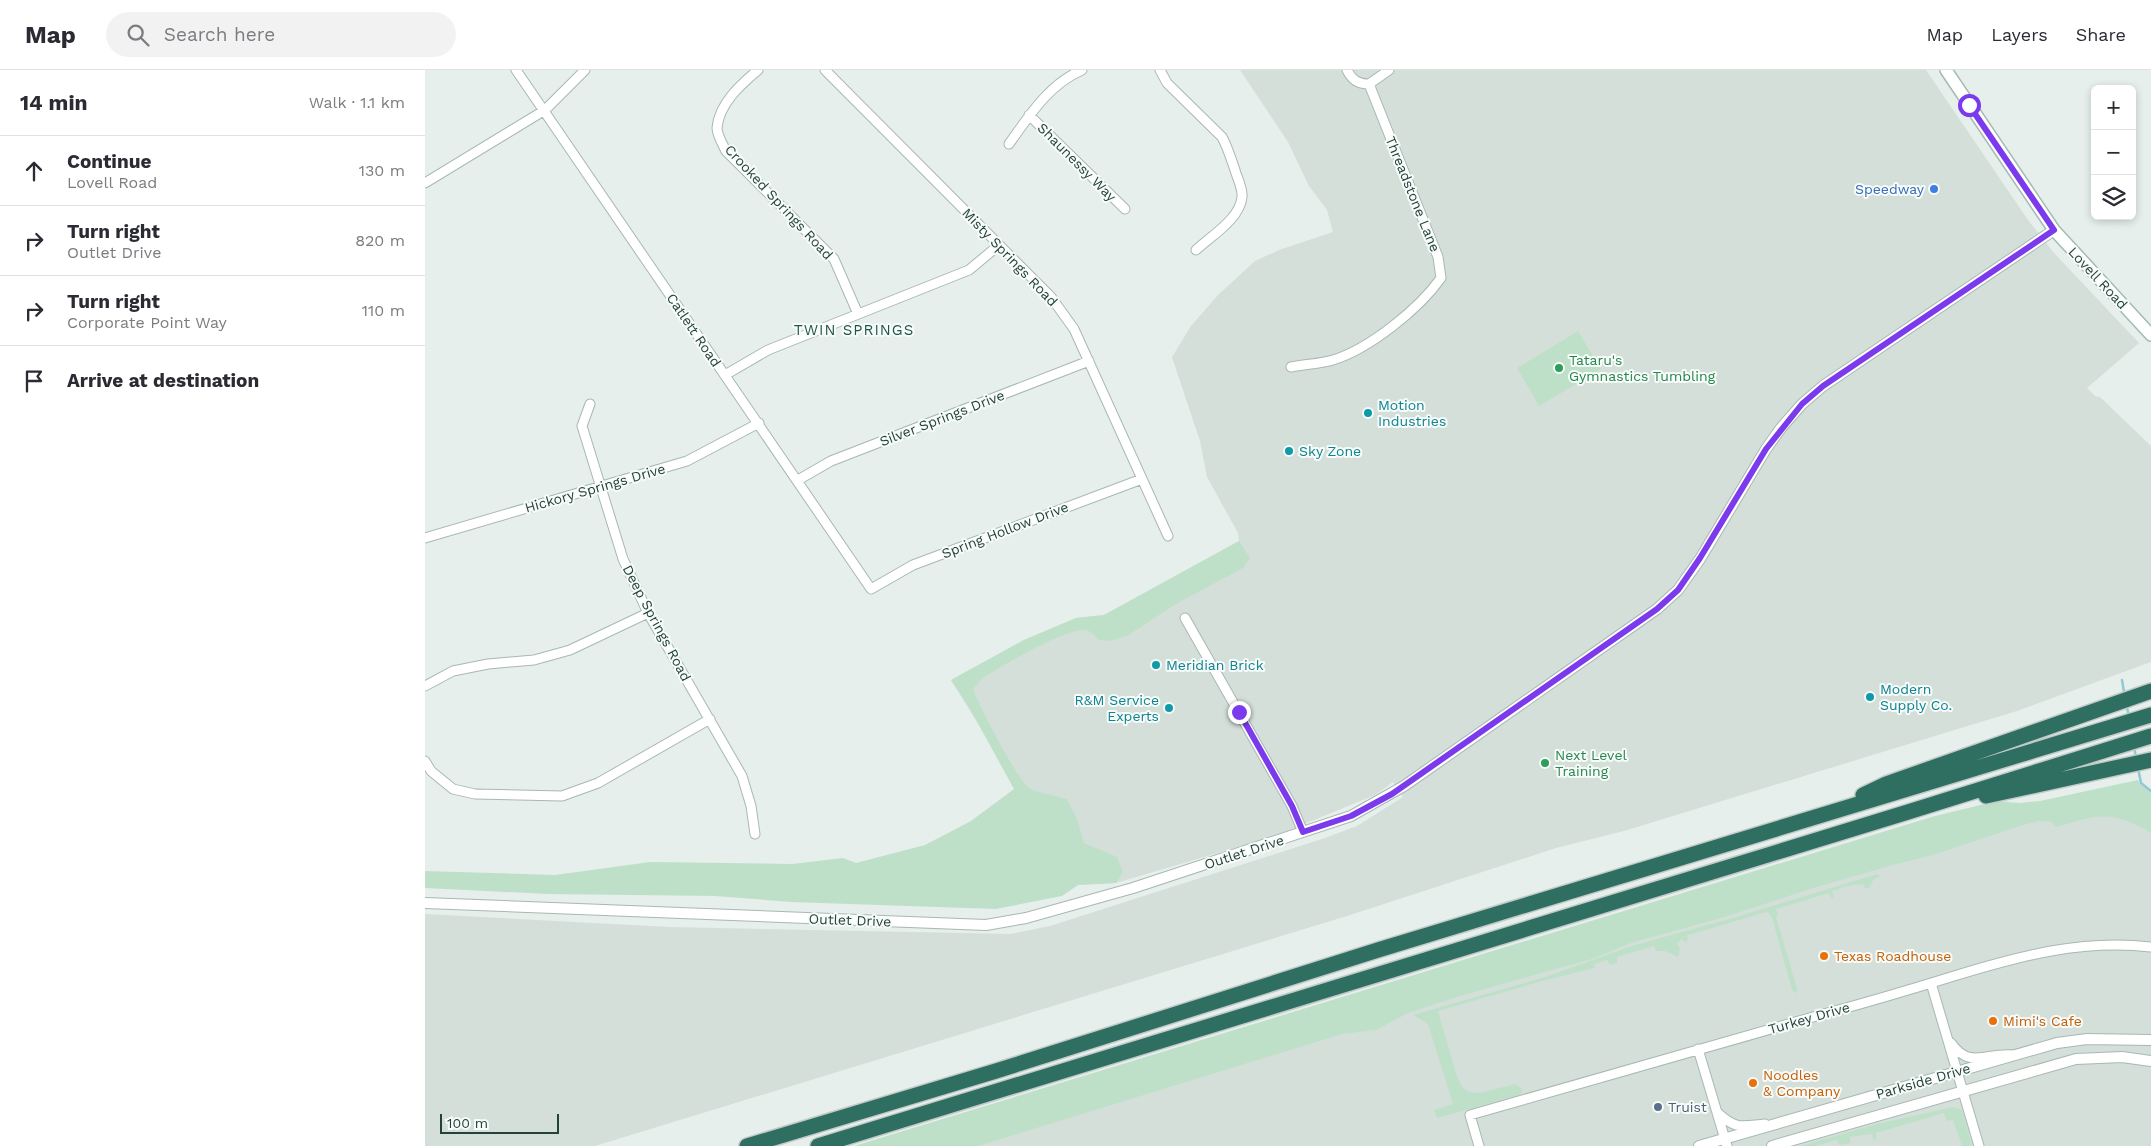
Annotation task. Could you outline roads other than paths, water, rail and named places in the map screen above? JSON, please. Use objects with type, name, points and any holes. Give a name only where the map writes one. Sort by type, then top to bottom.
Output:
[{"type":"highway","points":[[1817,817],[1886,784],[2151,691]]},
{"type":"highway","points":[[747,1146],[1006,1068],[1387,948],[2151,716]]},
{"type":"highway","points":[[818,1146],[2139,740]]},
{"type":"highway","points":[[1908,812],[2151,760]]},
{"type":"main road","name":"Lovell Road","points":[[1946,70],[2054,230],[2151,334]]},
{"type":"street","name":"Catlett Road","points":[[516,70],[871,589]]},
{"type":"street","points":[[425,183],[545,110],[585,70]]},
{"type":"street","name":"Crooked Springs Road","points":[[757,70],[724,106],[717,130],[726,151],[834,259],[858,314]]},
{"type":"street","name":"Misty Springs Road","points":[[825,70],[1051,297],[1074,329],[1168,536]]},
{"type":"street","points":[[1009,144],[1043,98],[1071,75],[1082,70]]},
{"type":"street","points":[[1160,70],[1167,84],[1222,137],[1241,190],[1242,198],[1237,211],[1197,250]]},
{"type":"street","points":[[1347,70],[1359,84],[1369,84],[1389,70]]},
{"type":"street","name":"Threadstone Lane","points":[[1291,367],[1333,360],[1364,347],[1408,313],[1433,289],[1441,278],[1439,257],[1369,84]]},
{"type":"street","name":"Shaunessy Way","points":[[1029,115],[1125,210]]},
{"type":"street","name":"Outlet Drive","points":[[425,903],[986,925],[1027,918],[1114,893],[1351,816],[1392,794],[1657,609],[1678,590],[1700,558],[1766,449],[1802,404],[1823,386],[2054,230]]},
{"type":"street","points":[[725,375],[768,350],[969,270],[999,245]]},
{"type":"street","name":"Silver Springs Drive","points":[[798,480],[831,460],[1089,361]]},
{"type":"street","name":"Deep Springs Road","points":[[590,404],[582,426],[623,560],[648,613],[742,776],[751,806],[755,834]]},
{"type":"street","name":"Hickory Springs Drive","points":[[425,538],[687,462],[759,424]]},
{"type":"street","name":"Spring Hollow Drive","points":[[871,589],[913,565],[1142,479]]},
{"type":"street","points":[[425,686],[453,672],[488,664],[534,660],[570,650],[648,613]]},
{"type":"street","points":[[1185,618],[1292,806],[1303,832]]},
{"type":"street","points":[[425,761],[431,771],[453,789],[475,794],[561,796],[598,783],[710,719]]},
{"type":"street","name":"Turkey Drive","points":[[1479,1146],[1470,1115],[2013,958],[2074,947],[2130,945],[2151,947]]},
{"type":"street","points":[[1931,983],[1979,1146]]},
{"type":"street","points":[[1947,1037],[1955,1048],[1967,1058],[1977,1059],[1999,1053],[2016,1055]]},
{"type":"street","name":"Parkside Drive","points":[[1699,1146],[1726,1142],[1775,1124],[2057,1043],[2087,1039],[2151,1040]]},
{"type":"street","points":[[1698,1049],[1726,1142]]},
{"type":"street","name":"Parkside Drive","points":[[1772,1146],[2076,1059],[2122,1058],[2151,1060]]},
{"type":"street","points":[[1717,1112],[1726,1121],[1741,1127],[1775,1124]]},
{"type":"waterway","points":[[2122,680],[2124,692]]},
{"type":"waterway","points":[[2127,708],[2129,716]]},
{"type":"waterway","points":[[2134,746],[2136,758]]},
{"type":"waterway","points":[[2138,768],[2141,783],[2151,791]]},
{"type":"place","name":"Speedway","points":[[1934,189]]},
{"type":"place","name":"Tataru's Gymnastics Tumbling","points":[[1559,368]]},
{"type":"place","name":"Motion Industries","points":[[1368,413]]},
{"type":"place","name":"Sky Zone","points":[[1289,451]]},
{"type":"place","name":"Meridian Brick","points":[[1156,665]]},
{"type":"place","name":"Modern Supply Co.","points":[[1870,697]]},
{"type":"place","name":"R&M Service Experts","points":[[1169,708]]},
{"type":"place","name":"Next Level Training","points":[[1545,763]]},
{"type":"place","name":"Texas Roadhouse","points":[[1824,956]]},
{"type":"place","name":"Mimi's Cafe","points":[[1993,1021]]},
{"type":"place","name":"Noodles & Company","points":[[1753,1083]]},
{"type":"place","name":"Truist","points":[[1658,1107]]},
{"type":"district","name":"TWIN SPRINGS","points":[[854,330]]}]
